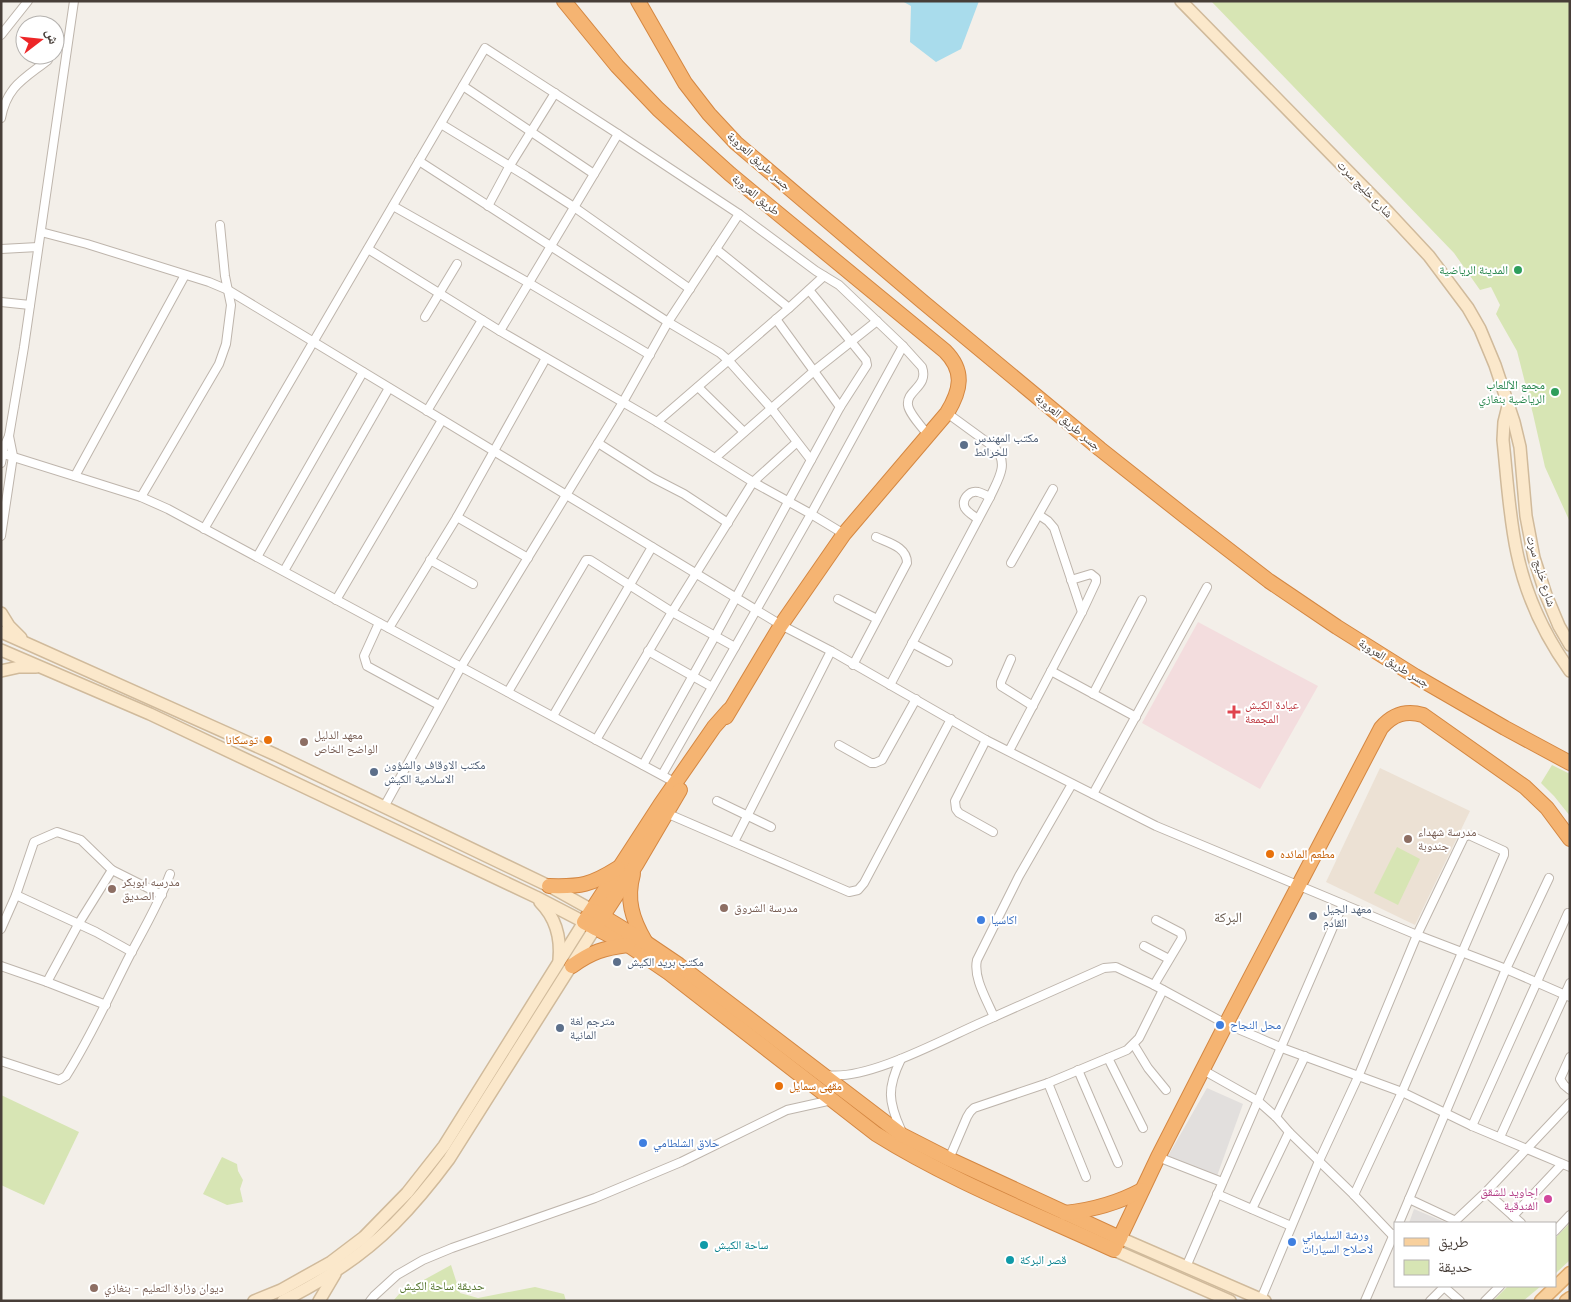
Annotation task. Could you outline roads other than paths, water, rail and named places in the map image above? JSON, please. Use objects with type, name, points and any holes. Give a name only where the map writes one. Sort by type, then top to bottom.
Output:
[{"type":"highway","name":"طريق العروبة","points":[[564,1],[617,66],[658,109],[737,180],[945,351],[956,365],[959,374],[958,388],[954,401],[947,413]]},
{"type":"highway","name":"جسر طريق العروبة","points":[[638,1],[686,82],[709,114],[736,143],[1122,467],[1234,555],[1336,627],[1460,702],[1570,763]]},
{"type":"highway","points":[[593,919],[621,866],[679,784],[717,723],[729,710],[781,625],[844,534],[947,413]]},
{"type":"highway","points":[[1117,1244],[1158,1157],[1226,1024],[1381,728],[1387,721],[1404,713],[1423,715],[1525,787],[1547,808],[1570,838]]},
{"type":"highway","points":[[593,919],[636,865],[666,813],[679,784]]},
{"type":"highway","points":[[636,865],[629,896],[635,924],[645,942]]},
{"type":"highway","points":[[549,886],[585,885],[606,876],[621,866]]},
{"type":"highway","points":[[593,919],[645,942],[679,965],[902,1135],[949,1160],[1065,1213],[1117,1244]]},
{"type":"highway","points":[[593,919],[696,993],[876,1134],[932,1166],[1117,1244]]},
{"type":"highway","points":[[565,964],[597,950],[628,945]]},
{"type":"highway","points":[[1065,1213],[1084,1211],[1112,1204],[1142,1190]]},
{"type":"main road","name":"شارع خليج سرت","points":[[1181,1],[1429,256],[1468,308],[1480,329],[1495,365],[1518,438],[1526,516],[1534,558],[1546,596],[1559,626],[1570,645]]},
{"type":"main road","name":"شارع خليج سرت","points":[[1508,406],[1504,422],[1503,440],[1517,553],[1536,612],[1550,640],[1570,671]]},
{"type":"main road","points":[[1,613],[9,626],[28,644]]},
{"type":"main road","points":[[1,632],[276,754],[549,886],[593,919]]},
{"type":"main road","points":[[1,650],[150,714],[536,897],[593,919]]},
{"type":"main road","points":[[1,671],[20,667],[34,667],[47,670]]},
{"type":"main road","points":[[536,897],[551,915],[556,926],[565,964]]},
{"type":"main road","points":[[254,1301],[279,1298],[339,1269],[378,1239],[429,1185],[449,1159],[593,919]]},
{"type":"main road","points":[[279,1298],[364,1237],[407,1193],[444,1146],[565,964]]},
{"type":"main road","points":[[1117,1244],[1186,1267],[1263,1300]]},
{"type":"main road","points":[[1117,1244],[1230,1301]]},
{"type":"main road","points":[[318,1301],[339,1269]]},
{"type":"main road","points":[[1541,1301],[1570,1274]]},
{"type":"main road","points":[[1566,1301],[1570,1298]]},
{"type":"street","points":[[1,36],[28,1]]},
{"type":"street","points":[[1,463],[2,453],[9,436],[30,305],[74,1]]},
{"type":"street","points":[[204,528],[485,48],[739,214],[839,285],[920,363],[924,372],[923,380],[910,397],[908,404],[910,410],[928,435]]},
{"type":"street","points":[[1,118],[12,88],[42,65]]},
{"type":"street","points":[[463,86],[594,174]]},
{"type":"street","points":[[488,206],[509,167],[554,94]]},
{"type":"street","points":[[441,124],[574,207],[690,289]]},
{"type":"street","points":[[500,331],[618,134]]},
{"type":"street","points":[[419,161],[668,322],[710,346],[729,361],[771,408],[796,443],[811,460]]},
{"type":"street","points":[[393,206],[529,283],[650,355]]},
{"type":"street","points":[[384,807],[461,667],[622,402],[668,322],[739,214]]},
{"type":"street","points":[[141,497],[221,359],[226,344],[231,300],[225,276],[220,225]]},
{"type":"street","points":[[41,232],[87,244],[228,290],[781,625],[916,699],[986,740],[1072,784],[1156,826],[1417,935],[1506,969],[1567,996]]},
{"type":"street","points":[[1,249],[38,246]]},
{"type":"street","points":[[368,249],[500,331],[844,534]]},
{"type":"street","points":[[716,249],[790,308]]},
{"type":"street","points":[[425,317],[457,264]]},
{"type":"street","points":[[75,476],[185,275]]},
{"type":"street","points":[[657,422],[790,308],[824,276]]},
{"type":"street","points":[[643,765],[840,408],[867,364],[852,341],[809,290]]},
{"type":"street","points":[[1,302],[30,305]]},
{"type":"street","points":[[776,319],[840,408]]},
{"type":"street","points":[[427,411],[482,320]]},
{"type":"street","points":[[715,458],[814,370],[877,321]]},
{"type":"street","points":[[662,775],[811,514],[903,346]]},
{"type":"street","points":[[389,628],[457,517],[546,358]]},
{"type":"street","points":[[257,557],[363,372]]},
{"type":"street","points":[[698,387],[744,432]]},
{"type":"street","points":[[284,571],[389,388]]},
{"type":"street","points":[[890,685],[1002,472],[1001,456],[995,448],[947,413]]},
{"type":"street","points":[[336,600],[442,420]]},
{"type":"street","points":[[1,536],[13,456],[9,436]]},
{"type":"street","points":[[598,442],[653,478],[684,494],[728,522]]},
{"type":"street","points":[[596,740],[648,651],[753,482],[796,443]]},
{"type":"street","points":[[2,453],[141,497],[168,509],[679,784]]},
{"type":"street","points":[[1011,563],[1053,489]]},
{"type":"street","points":[[978,520],[965,507],[966,497],[975,492],[980,492],[990,497]]},
{"type":"street","points":[[1039,515],[1048,520],[1054,528],[1082,612]]},
{"type":"street","points":[[457,517],[528,558]]},
{"type":"street","points":[[853,665],[907,558],[900,549],[876,537]]},
{"type":"street","points":[[553,716],[652,547]]},
{"type":"street","points":[[430,560],[473,584]]},
{"type":"street","points":[[508,692],[586,560],[590,560],[672,612],[735,647]]},
{"type":"street","points":[[1009,751],[1082,612],[1096,582],[1096,578],[1091,574],[1071,580]]},
{"type":"street","points":[[1093,794],[1207,588]]},
{"type":"street","points":[[838,599],[877,619]]},
{"type":"street","points":[[1093,694],[1142,600]]},
{"type":"street","points":[[379,623],[364,656],[367,666],[439,705]]},
{"type":"street","points":[[912,644],[948,662]]},
{"type":"street","points":[[648,651],[712,687]]},
{"type":"street","points":[[734,842],[831,652]]},
{"type":"street","points":[[1012,659],[1001,682],[1001,686],[1033,706]]},
{"type":"street","points":[[1051,671],[1136,717]]},
{"type":"street","points":[[839,744],[871,763],[879,762],[882,760],[916,699]]},
{"type":"street","points":[[666,813],[850,892],[858,890],[864,883],[951,719]]},
{"type":"street","points":[[986,740],[955,801],[955,806],[959,813],[993,832]]},
{"type":"street","points":[[994,1017],[977,975],[977,960],[1019,876],[1072,784]]},
{"type":"street","points":[[717,801],[771,827]]},
{"type":"street","points":[[1,929],[16,895],[34,842],[58,832],[81,840],[112,870],[162,896]]},
{"type":"street","points":[[1263,1300],[1291,1226],[1358,1076],[1417,935],[1464,837],[1469,835],[1504,852],[1504,855],[1402,1092],[1354,1195]]},
{"type":"street","points":[[47,982],[79,923],[112,870]]},
{"type":"street","points":[[1,1060],[59,1080],[62,1079],[69,1071],[106,1005],[162,896],[170,874]]},
{"type":"street","points":[[1399,1222],[1506,969],[1549,878]]},
{"type":"street","points":[[16,895],[79,923],[132,952]]},
{"type":"street","points":[[1186,1267],[1343,904]]},
{"type":"street","points":[[1472,1126],[1568,913]]},
{"type":"street","points":[[1154,985],[1182,938],[1181,933],[1156,920]]},
{"type":"street","points":[[1144,946],[1168,959]]},
{"type":"street","points":[[1,966],[106,1005]]},
{"type":"street","points":[[823,1074],[848,1075],[901,1059],[1104,968],[1116,968],[1154,985],[1226,1024],[1282,1048],[1402,1092],[1525,1150],[1566,1166],[1513,1216]]},
{"type":"street","points":[[1500,1137],[1567,996],[1570,983]]},
{"type":"street","points":[[949,1160],[966,1118],[974,1108],[1048,1083],[1127,1050],[1139,1038],[1163,990]]},
{"type":"street","points":[[1134,1045],[1148,1068],[1166,1090]]},
{"type":"street","points":[[1276,1117],[1305,1056]]},
{"type":"street","points":[[1570,1057],[1560,1079],[1570,1090]]},
{"type":"street","points":[[1108,1058],[1143,1128]]},
{"type":"street","points":[[901,1059],[891,1081],[890,1093],[891,1106],[902,1135]]},
{"type":"street","points":[[1078,1070],[1118,1163]]},
{"type":"street","points":[[1203,1070],[1258,1101],[1394,1235],[1366,1301]]},
{"type":"street","points":[[1048,1083],[1086,1177]]},
{"type":"street","points":[[370,1301],[397,1275],[423,1260],[595,1198],[681,1162],[787,1110],[832,1100]]},
{"type":"street","points":[[1409,1199],[1454,1222],[1486,1192],[1570,1104]]},
{"type":"street","points":[[1252,1208],[1290,1132]]},
{"type":"street","points":[[1158,1157],[1222,1182]]},
{"type":"street","points":[[1486,1192],[1520,1222]]},
{"type":"street","points":[[1217,1194],[1291,1226]]},
{"type":"street","points":[[1556,1230],[1570,1215]]},
{"type":"street","points":[[1430,1301],[1443,1287]]},
{"type":"street","points":[[1445,1287],[1460,1301]]},
{"type":"street","points":[[1485,1301],[1499,1287]]},
{"type":"water","points":[[902,1],[979,1],[961,49],[936,62],[910,42],[911,6]]},
{"type":"place","name":"المدينة الرياضية","points":[[1518,270]]},
{"type":"place","name":"مجمع الأللعاب الرياضية بنغازي","points":[[1555,392]]},
{"type":"place","name":"مكتب المهندس للخرائط","points":[[964,445]]},
{"type":"place","name":"عيادة الكيش المجمعة","points":[[1234,712]]},
{"type":"place","name":"توسكانا","points":[[268,740]]},
{"type":"place","name":"معهد الدليل الواضح الخاص","points":[[304,742]]},
{"type":"place","name":"مكتب الاوقاف والشؤون الاسلامية الكيش","points":[[374,772]]},
{"type":"place","name":"مدرسة شهداء جندوبة","points":[[1408,839]]},
{"type":"place","name":"مطعم المائده","points":[[1270,854]]},
{"type":"place","name":"مدرسه ابوبكر الصديق","points":[[112,889]]},
{"type":"place","name":"مدرسة الشروق","points":[[724,908]]},
{"type":"place","name":"معهد الجيل القادم","points":[[1313,916]]},
{"type":"place","name":"اكاسيا","points":[[981,920]]},
{"type":"place","name":"مكتب بريد الكيش","points":[[617,962]]},
{"type":"place","name":"محل النجاح","points":[[1220,1025]]},
{"type":"place","name":"مترجم لغة المانية","points":[[560,1028]]},
{"type":"place","name":"مقهى سمايل","points":[[779,1086]]},
{"type":"place","name":"حلاق الشلطامي","points":[[643,1143]]},
{"type":"place","name":"اجاويد للشقق الفندقية","points":[[1548,1199]]},
{"type":"place","name":"ورشة السليماني لاصلاح السيارات","points":[[1292,1242]]},
{"type":"place","name":"ساحة الكيش","points":[[704,1245]]},
{"type":"place","name":"قصر البركة","points":[[1010,1260]]},
{"type":"place","name":"ديوان وزارة التعليم - بنغازي","points":[[94,1288]]},
{"type":"district","name":"البركة","points":[[1228,917]]},
{"type":"park label","name":"حديقة ساحة الكيش","points":[[442,1286]]}]
